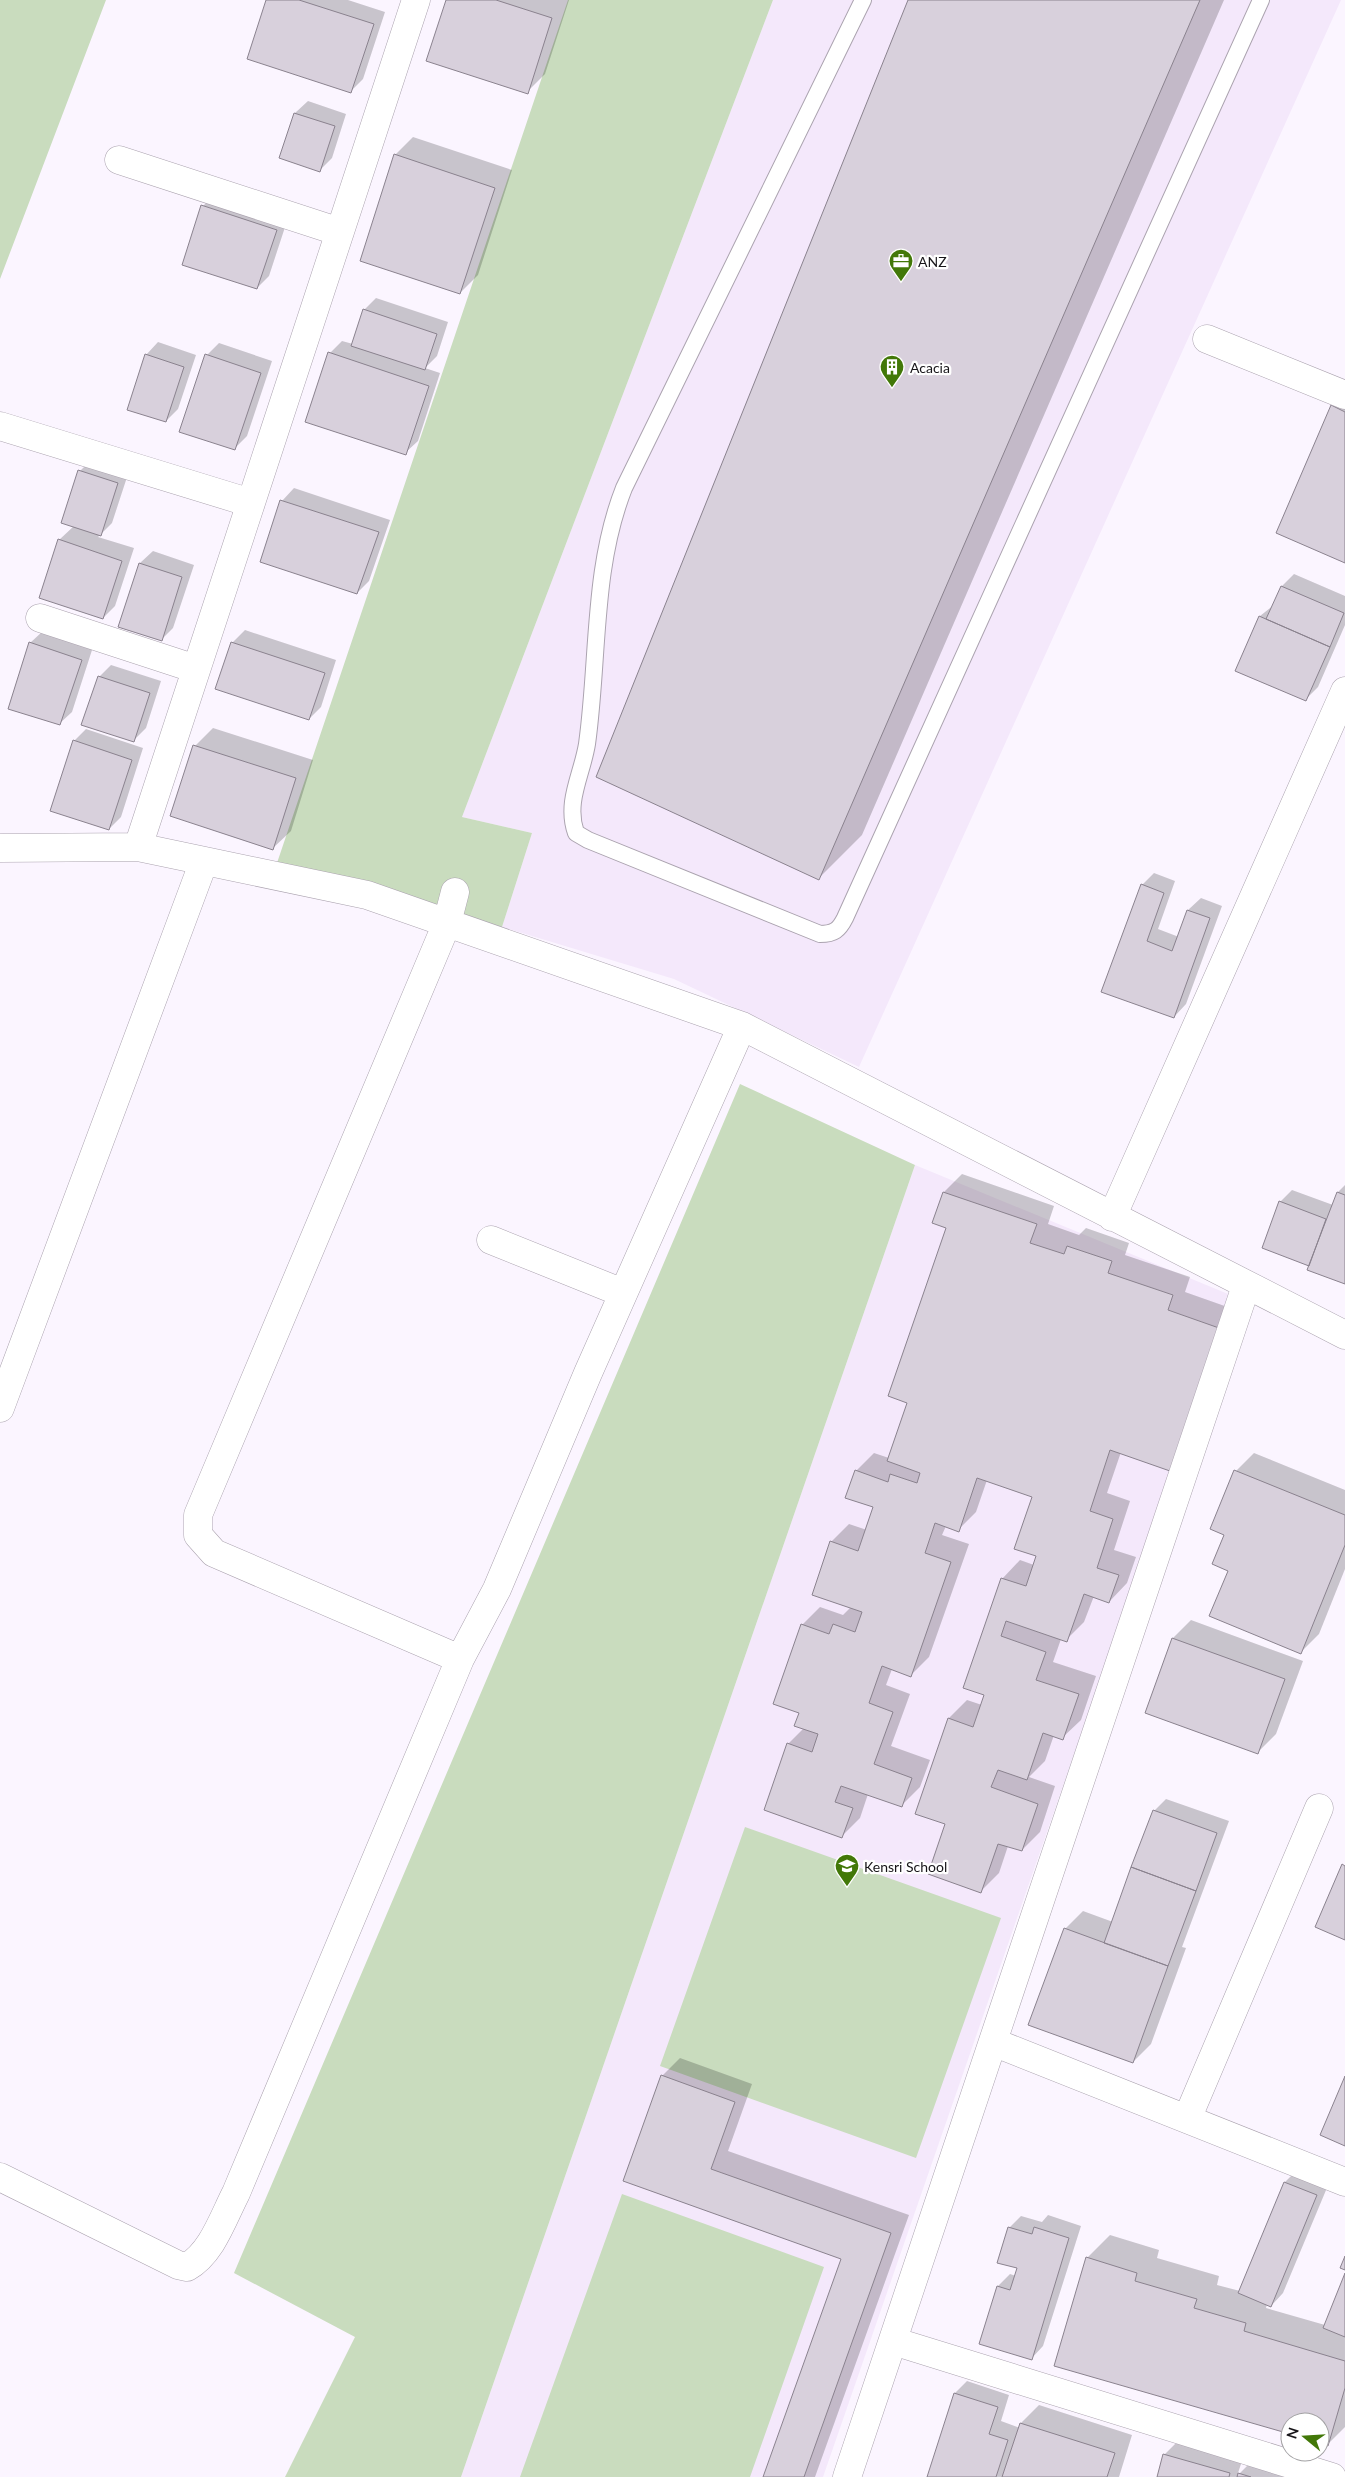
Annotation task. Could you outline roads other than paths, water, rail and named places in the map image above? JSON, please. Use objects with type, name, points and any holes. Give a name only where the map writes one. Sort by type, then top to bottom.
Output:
[{"type":"street","points":[[138,847],[416,0]]},
{"type":"street","points":[[119,160],[340,232]]},
{"type":"street","points":[[1207,339],[1345,395]]},
{"type":"street","points":[[0,426],[251,503]]},
{"type":"street","points":[[40,618],[196,669]]},
{"type":"street","points":[[1112,1217],[1345,691]]},
{"type":"street","points":[[0,848],[138,847],[367,895],[742,1026],[1246,1286],[1345,1335]]},
{"type":"street","points":[[0,1408],[204,861]]},
{"type":"street","points":[[455,892],[447,923],[198,1515],[198,1535],[214,1553],[460,1659]]},
{"type":"street","points":[[0,2177],[178,2265],[187,2267],[198,2261],[206,2251],[236,2193],[460,1659],[497,1589],[623,1293],[742,1026]]},
{"type":"street","points":[[491,1240],[623,1293]]},
{"type":"street","points":[[847,2477],[1246,1286]]},
{"type":"street","points":[[1187,2119],[1319,1808]]},
{"type":"street","points":[[993,2042],[1345,2182]]},
{"type":"street","points":[[892,2341],[1332,2477]]},
{"type":"lane","points":[[863,0],[629,479],[612,519],[603,562],[586,746],[573,797],[571,819],[576,833],[588,840],[820,934],[831,934],[840,929],[1261,0]]},
{"type":"place","name":"ANZ","points":[[901,282]]},
{"type":"place","name":"Acacia","points":[[892,388]]},
{"type":"place","name":"Kensri School","points":[[847,1887]]}]
